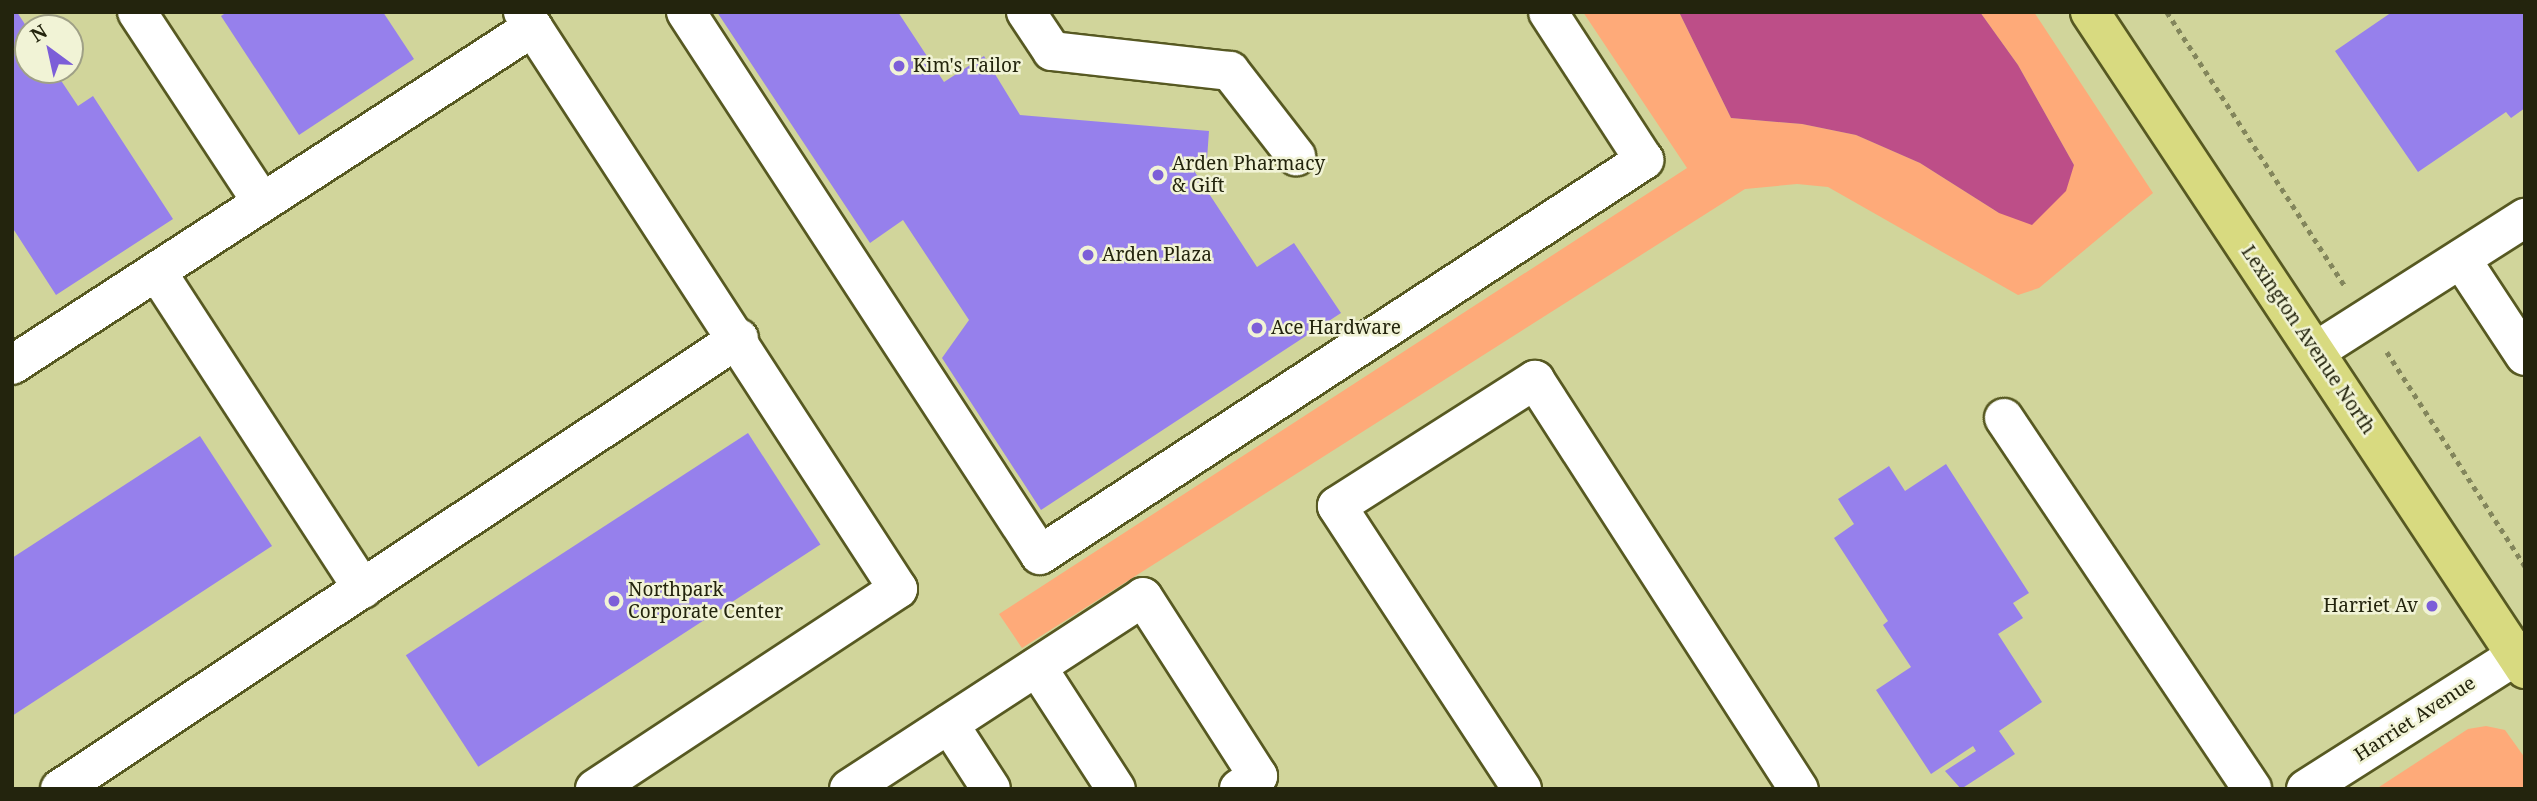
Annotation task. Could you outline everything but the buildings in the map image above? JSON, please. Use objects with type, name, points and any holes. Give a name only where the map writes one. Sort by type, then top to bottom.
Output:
[{"type":"main road","name":"Lexington Avenue North","points":[[2090,12],[2522,658]]},
{"type":"street","points":[[137,12],[262,202]]},
{"type":"street","points":[[686,12],[1040,555],[1644,160],[1548,12]]},
{"type":"street","points":[[1026,12],[1052,51],[1230,71],[1296,156]]},
{"type":"street","points":[[12,365],[262,202],[528,20],[739,338],[898,589],[594,789]]},
{"type":"street","points":[[2316,351],[2525,218]]},
{"type":"street","points":[[2461,259],[2523,350]]},
{"type":"street","points":[[157,272],[363,589]]},
{"type":"street","points":[[60,789],[92,777],[363,589],[739,338]]},
{"type":"street","points":[[1522,789],[1338,506],[1535,380],[1799,789]]},
{"type":"street","points":[[2004,418],[2252,789]]},
{"type":"street","points":[[849,789],[1143,597],[1255,784]]},
{"type":"street","name":"Harriet Avenue","points":[[2306,789],[2522,658]]},
{"type":"street","points":[[1037,667],[1116,789]]},
{"type":"street","points":[[949,724],[991,789]]},
{"type":"shaded area","points":[[1583,12],[1679,12],[1731,118],[1802,124],[1856,135],[1920,163],[1999,213],[2074,165],[2018,65],[1980,12],[2034,12],[2153,193],[2039,288],[2018,295],[1828,187],[1797,184],[1745,189],[1022,648],[999,614],[1687,168]]},
{"type":"shaded area","points":[[1679,12],[1980,12],[2018,65],[2074,165],[2066,191],[2032,225],[1999,213],[1920,163],[1856,135],[1802,124],[1731,118]]},
{"type":"shaded area","points":[[2486,726],[2505,730],[2525,758],[2525,789],[2376,789],[2468,729]]},
{"type":"place","name":"Kim's Tailor","points":[[899,66]]},
{"type":"place","name":"Arden Pharmacy & Gift","points":[[1158,175]]},
{"type":"place","name":"Arden Plaza","points":[[1088,255]]},
{"type":"place","name":"Ace Hardware","points":[[1257,328]]},
{"type":"place","name":"Northpark Corporate Center","points":[[614,601]]},
{"type":"place","name":"Harriet Av","points":[[2432,606]]}]
